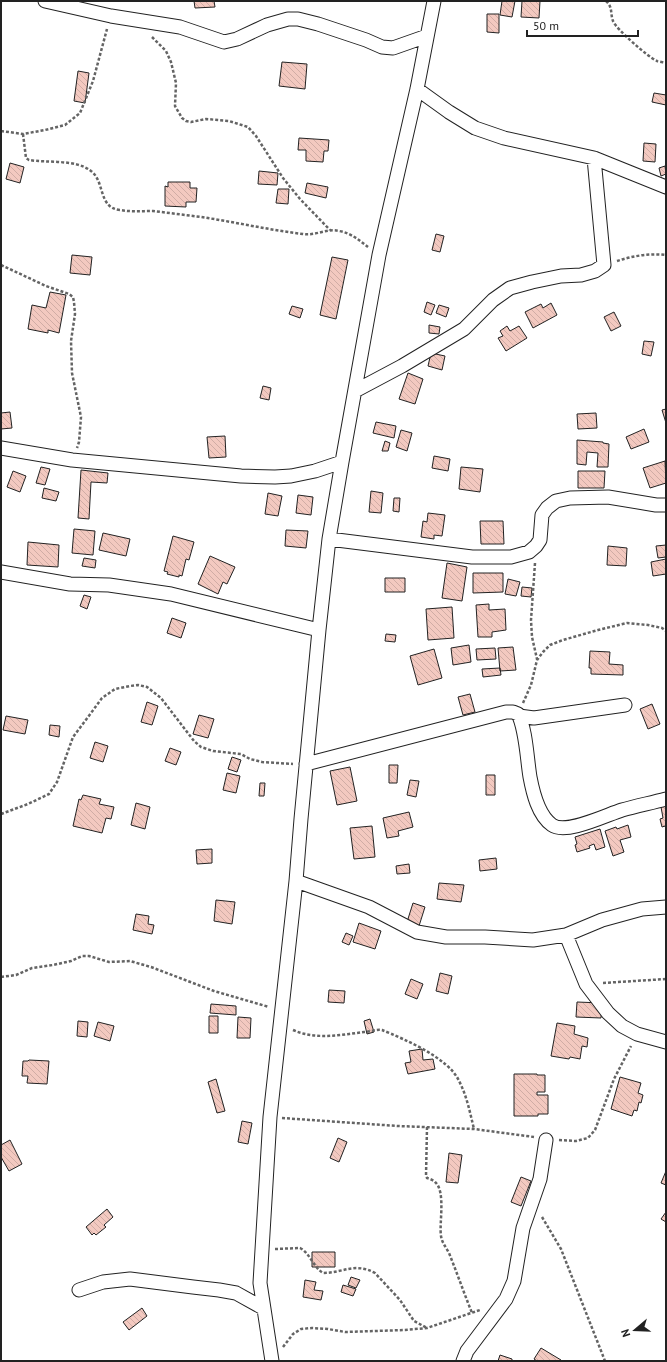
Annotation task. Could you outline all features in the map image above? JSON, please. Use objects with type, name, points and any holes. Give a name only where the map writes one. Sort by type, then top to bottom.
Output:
[{"type":"street","points":[[44,1],[111,16],[180,27],[224,42],[237,39],[267,25],[288,19],[298,19],[366,40],[382,47],[393,48],[427,36]]},
{"type":"street","points":[[271,1359],[260,1283],[270,1117],[296,881],[300,819],[329,539],[379,255],[417,89],[434,1]]},
{"type":"street","points":[[417,89],[449,112],[476,128],[504,138],[594,158],[666,187]]},
{"type":"street","points":[[354,391],[402,366],[464,329],[493,300],[510,288],[539,280],[588,273],[595,271],[604,265],[594,158]]},
{"type":"street","points":[[1,448],[72,460],[242,476],[291,476],[315,471],[342,462]]},
{"type":"street","points":[[329,539],[472,557],[511,557],[529,552],[536,546],[540,540],[542,515],[547,508],[556,501],[570,498],[608,498],[666,505]]},
{"type":"street","points":[[1,572],[70,584],[109,584],[171,594],[319,630]]},
{"type":"street","points":[[306,765],[506,712],[513,712],[519,715],[534,718],[625,705]]},
{"type":"street","points":[[519,715],[531,780],[540,812],[553,826],[560,828],[580,825],[620,810],[666,799]]},
{"type":"street","points":[[296,881],[369,907],[417,932],[446,937],[485,937],[533,940],[566,935],[602,920],[642,909],[666,907]]},
{"type":"street","points":[[566,935],[586,984],[608,1013],[622,1026],[637,1034],[666,1042]]},
{"type":"street","points":[[463,1361],[467,1351],[506,1299],[514,1282],[523,1228],[540,1179],[546,1140]]},
{"type":"street","points":[[79,1290],[103,1282],[130,1279],[236,1293],[263,1308]]},
{"type":"path","points":[[606,1],[610,4],[613,20],[617,28],[644,52],[657,61],[666,63]]},
{"type":"path","points":[[1,131],[22,134],[65,125],[80,114],[94,81],[111,16]]},
{"type":"path","points":[[138,20],[166,51],[171,62],[176,84],[175,106],[182,118],[191,122],[206,119],[229,121],[248,127],[283,178],[300,199],[330,230]]},
{"type":"path","points":[[22,134],[26,158],[29,160],[80,165],[92,171],[98,180],[105,200],[113,209],[152,211],[200,217],[308,235],[330,230],[339,231],[354,236],[379,255]]},
{"type":"path","points":[[604,265],[626,258],[657,254],[666,255]]},
{"type":"path","points":[[1,265],[46,286],[69,294],[73,298],[74,314],[71,340],[72,373],[81,417],[79,442],[72,460]]},
{"type":"path","points":[[536,546],[531,620],[532,637],[537,660]]},
{"type":"path","points":[[519,715],[531,685],[537,660],[550,645],[598,630],[627,623],[648,625],[662,628],[666,631]]},
{"type":"path","points":[[1,814],[49,794],[58,782],[73,737],[102,698],[115,689],[130,686],[138,685],[147,687],[161,698],[194,741],[201,747],[213,751],[234,752],[250,759],[262,762],[306,765]]},
{"type":"path","points":[[1,977],[16,974],[32,968],[71,961],[82,956],[89,956],[109,962],[130,961],[152,967],[280,1017],[295,1031],[310,1035],[330,1036],[368,1032],[378,1029],[382,1030],[423,1049],[440,1060],[453,1072],[459,1080],[474,1129]]},
{"type":"path","points":[[586,984],[666,979]]},
{"type":"path","points":[[270,1117],[398,1126],[474,1129],[527,1135],[546,1140],[576,1141],[588,1138],[595,1130],[614,1079],[637,1034]]},
{"type":"path","points":[[427,1126],[426,1176],[427,1178],[434,1180],[440,1190],[440,1228],[442,1240],[448,1251],[472,1314]]},
{"type":"path","points":[[532,1200],[561,1250],[605,1361]]},
{"type":"path","points":[[262,1250],[300,1248],[314,1265],[323,1273],[336,1272],[351,1268],[364,1268],[370,1270],[380,1278],[400,1300],[414,1321],[427,1328]]},
{"type":"path","points":[[271,1359],[293,1334],[301,1329],[312,1328],[328,1329],[339,1332],[361,1332],[427,1328],[486,1308]]},
{"type":"building","points":[[194,1],[214,1],[215,7],[195,8]]},
{"type":"building","points":[[502,1],[515,1],[512,17],[500,15]]},
{"type":"building","points":[[522,1],[540,1],[539,18],[521,17]]},
{"type":"building","points":[[487,14],[499,14],[499,33],[487,32]]},
{"type":"building","points":[[282,62],[307,64],[305,89],[279,86]]},
{"type":"building","points":[[78,71],[89,73],[85,103],[74,101]]},
{"type":"building","points":[[654,93],[666,95],[666,105],[652,102]]},
{"type":"building","points":[[299,138],[329,140],[328,151],[324,151],[323,162],[306,161],[306,150],[298,150]]},
{"type":"building","points":[[644,143],[656,144],[655,162],[643,161]]},
{"type":"building","points":[[10,163],[24,167],[20,183],[6,179]]},
{"type":"building","points":[[665,166],[666,174],[661,176],[659,168]]},
{"type":"building","points":[[259,171],[278,173],[277,185],[258,184]]},
{"type":"building","points":[[168,182],[190,182],[190,188],[197,188],[196,202],[186,202],[186,207],[165,206],[165,186],[168,187]]},
{"type":"building","points":[[307,183],[328,187],[326,198],[305,193]]},
{"type":"building","points":[[278,189],[289,189],[288,204],[276,203]]},
{"type":"building","points":[[436,234],[444,236],[440,252],[432,250]]},
{"type":"building","points":[[72,255],[92,257],[90,275],[70,273]]},
{"type":"building","points":[[332,257],[348,260],[336,319],[320,315]]},
{"type":"building","points":[[50,292],[66,295],[59,333],[48,330],[48,333],[28,329],[32,305],[46,308]]},
{"type":"building","points":[[427,302],[435,305],[431,315],[424,312]]},
{"type":"building","points":[[551,303],[557,315],[533,328],[525,312],[541,304],[543,308]]},
{"type":"building","points":[[439,305],[449,308],[446,317],[436,313]]},
{"type":"building","points":[[292,306],[303,309],[300,318],[289,314]]},
{"type":"building","points":[[614,312],[621,326],[611,331],[604,317]]},
{"type":"building","points":[[429,325],[440,327],[439,334],[429,333]]},
{"type":"building","points":[[507,326],[510,331],[519,326],[527,338],[506,351],[498,338],[503,336],[500,331]]},
{"type":"building","points":[[644,341],[654,342],[651,356],[642,354]]},
{"type":"building","points":[[431,353],[445,356],[442,370],[428,366]]},
{"type":"building","points":[[408,373],[423,379],[415,404],[399,399]]},
{"type":"building","points":[[263,386],[271,388],[269,400],[260,398]]},
{"type":"building","points":[[666,409],[666,423],[662,410]]},
{"type":"building","points":[[10,412],[12,428],[1,429],[1,413]]},
{"type":"building","points":[[596,413],[597,428],[578,429],[577,414]]},
{"type":"building","points":[[376,422],[396,426],[394,438],[373,433]]},
{"type":"building","points":[[644,429],[649,442],[631,449],[626,437]]},
{"type":"building","points":[[401,430],[412,433],[407,451],[396,447]]},
{"type":"building","points":[[225,436],[226,457],[209,458],[207,437]]},
{"type":"building","points":[[577,440],[603,442],[609,444],[608,467],[597,467],[598,453],[587,452],[586,465],[577,464]]},
{"type":"building","points":[[385,441],[390,443],[388,451],[382,451]]},
{"type":"building","points":[[434,456],[450,459],[448,471],[432,468]]},
{"type":"building","points":[[665,461],[666,483],[650,488],[643,468]]},
{"type":"building","points":[[41,467],[50,469],[45,485],[36,483]]},
{"type":"building","points":[[461,467],[483,469],[480,492],[459,489]]},
{"type":"building","points":[[81,470],[108,473],[107,483],[91,482],[89,519],[78,518]]},
{"type":"building","points":[[13,471],[26,476],[20,492],[7,487]]},
{"type":"building","points":[[578,471],[605,471],[604,488],[578,488]]},
{"type":"building","points":[[44,488],[59,492],[56,501],[42,498]]},
{"type":"building","points":[[371,491],[383,493],[381,513],[369,512]]},
{"type":"building","points":[[268,493],[282,496],[278,516],[265,514]]},
{"type":"building","points":[[298,495],[313,497],[311,515],[296,513]]},
{"type":"building","points":[[394,498],[400,498],[399,512],[393,511]]},
{"type":"building","points":[[428,513],[445,515],[442,536],[434,535],[434,539],[421,537],[423,521],[427,522]]},
{"type":"building","points":[[480,521],[503,521],[504,544],[481,544]]},
{"type":"building","points":[[74,529],[95,531],[93,555],[72,553]]},
{"type":"building","points":[[286,530],[308,531],[306,548],[285,546]]},
{"type":"building","points":[[103,533],[130,539],[126,556],[99,550]]},
{"type":"building","points":[[173,536],[194,542],[189,560],[186,559],[182,576],[179,575],[179,577],[167,574],[168,572],[164,571]]},
{"type":"building","points":[[28,542],[59,545],[58,567],[27,565]]},
{"type":"building","points":[[666,545],[666,557],[658,558],[656,546]]},
{"type":"building","points":[[608,546],[627,548],[626,566],[607,565]]},
{"type":"building","points":[[210,556],[235,567],[227,584],[223,582],[218,594],[198,584]]},
{"type":"building","points":[[84,558],[96,560],[95,568],[82,566]]},
{"type":"building","points":[[666,559],[666,574],[653,576],[651,562]]},
{"type":"building","points":[[447,563],[467,567],[462,601],[442,598]]},
{"type":"building","points":[[473,573],[503,573],[503,592],[473,593]]},
{"type":"building","points":[[385,578],[405,578],[405,592],[385,592]]},
{"type":"building","points":[[508,579],[520,582],[516,596],[505,594]]},
{"type":"building","points":[[522,587],[532,588],[531,597],[521,596]]},
{"type":"building","points":[[84,595],[91,597],[87,609],[80,606]]},
{"type":"building","points":[[489,604],[489,610],[505,609],[506,630],[492,632],[492,637],[478,637],[476,605]]},
{"type":"building","points":[[452,607],[454,638],[428,640],[426,609]]},
{"type":"building","points":[[172,618],[186,623],[181,638],[167,633]]},
{"type":"building","points":[[386,634],[396,635],[395,642],[385,641]]},
{"type":"building","points":[[469,645],[471,662],[453,665],[451,648]]},
{"type":"building","points":[[513,647],[516,670],[500,671],[498,648]]},
{"type":"building","points":[[495,648],[496,659],[477,660],[476,649]]},
{"type":"building","points":[[434,649],[442,678],[418,685],[410,656]]},
{"type":"building","points":[[590,651],[610,652],[609,664],[623,665],[623,675],[591,674],[591,668],[589,668]]},
{"type":"building","points":[[500,668],[501,675],[483,677],[482,669]]},
{"type":"building","points":[[470,694],[475,712],[463,715],[458,697]]},
{"type":"building","points":[[147,702],[158,706],[152,725],[141,722]]},
{"type":"building","points":[[652,704],[660,724],[648,729],[640,709]]},
{"type":"building","points":[[199,715],[214,719],[208,738],[193,734]]},
{"type":"building","points":[[6,716],[28,720],[25,734],[3,730]]},
{"type":"building","points":[[50,725],[60,726],[59,737],[49,735]]},
{"type":"building","points":[[95,742],[108,746],[103,762],[90,758]]},
{"type":"building","points":[[170,748],[181,752],[176,765],[165,761]]},
{"type":"building","points":[[232,757],[241,760],[237,772],[228,769]]},
{"type":"building","points":[[389,765],[398,765],[397,783],[389,783]]},
{"type":"building","points":[[350,767],[357,801],[337,805],[330,771]]},
{"type":"building","points":[[227,773],[240,776],[236,793],[223,790]]},
{"type":"building","points":[[486,775],[495,775],[495,795],[486,795]]},
{"type":"building","points":[[410,780],[419,781],[416,797],[407,795]]},
{"type":"building","points":[[260,783],[265,783],[264,796],[259,796]]},
{"type":"building","points":[[83,795],[101,799],[99,804],[114,807],[111,819],[106,818],[102,833],[73,826],[79,799],[81,800]]},
{"type":"building","points":[[136,803],[150,807],[145,829],[131,825]]},
{"type":"building","points":[[666,805],[666,829],[665,826],[662,827],[660,819],[663,818],[661,807]]},
{"type":"building","points":[[409,812],[413,827],[398,831],[399,836],[387,838],[383,818]]},
{"type":"building","points":[[628,825],[631,837],[620,840],[624,852],[613,856],[605,831]]},
{"type":"building","points":[[372,826],[375,857],[354,859],[350,828]]},
{"type":"building","points":[[600,829],[605,847],[596,850],[594,844],[589,846],[590,848],[577,852],[575,837]]},
{"type":"building","points":[[212,849],[212,863],[197,864],[196,850]]},
{"type":"building","points":[[496,858],[497,869],[480,871],[479,860]]},
{"type":"building","points":[[409,864],[410,873],[397,874],[396,866]]},
{"type":"building","points":[[439,883],[464,885],[461,902],[437,899]]},
{"type":"building","points":[[216,900],[235,902],[232,924],[214,921]]},
{"type":"building","points":[[413,903],[425,907],[419,926],[407,922]]},
{"type":"building","points":[[136,914],[149,916],[148,924],[154,925],[152,934],[133,930]]},
{"type":"building","points":[[359,923],[381,931],[375,949],[353,942]]},
{"type":"building","points":[[346,933],[353,936],[349,945],[342,942]]},
{"type":"building","points":[[440,973],[452,976],[448,994],[436,991]]},
{"type":"building","points":[[411,979],[423,984],[417,999],[405,994]]},
{"type":"building","points":[[329,990],[345,991],[344,1003],[328,1002]]},
{"type":"building","points":[[577,1002],[602,1003],[601,1018],[576,1017]]},
{"type":"building","points":[[211,1004],[236,1006],[236,1015],[210,1013]]},
{"type":"building","points":[[209,1016],[218,1016],[218,1033],[209,1033]]},
{"type":"building","points":[[238,1017],[251,1018],[250,1038],[237,1038]]},
{"type":"building","points":[[370,1019],[374,1032],[367,1034],[364,1021]]},
{"type":"building","points":[[78,1021],[88,1022],[87,1037],[77,1036]]},
{"type":"building","points":[[98,1022],[114,1026],[110,1041],[94,1036]]},
{"type":"building","points":[[557,1023],[575,1026],[574,1034],[588,1038],[587,1047],[582,1046],[580,1059],[551,1056]]},
{"type":"building","points":[[422,1049],[423,1060],[433,1059],[435,1069],[408,1074],[405,1063],[411,1062],[409,1051]]},
{"type":"building","points":[[23,1061],[49,1061],[47,1084],[27,1083],[28,1076],[22,1076]]},
{"type":"building","points":[[514,1074],[545,1075],[545,1092],[537,1092],[537,1095],[548,1095],[548,1114],[538,1114],[538,1116],[514,1116]]},
{"type":"building","points":[[620,1077],[641,1083],[638,1093],[643,1095],[641,1103],[639,1102],[637,1111],[634,1110],[632,1116],[611,1109]]},
{"type":"building","points":[[216,1079],[225,1111],[217,1113],[208,1082]]},
{"type":"building","points":[[242,1121],[252,1123],[248,1144],[238,1142]]},
{"type":"building","points":[[338,1138],[347,1142],[339,1162],[330,1158]]},
{"type":"building","points":[[10,1140],[22,1164],[9,1171],[1,1157],[1,1145]]},
{"type":"building","points":[[449,1153],[462,1155],[458,1183],[446,1182]]},
{"type":"building","points":[[666,1171],[666,1185],[661,1183]]},
{"type":"building","points":[[521,1177],[531,1181],[521,1206],[511,1202]]},
{"type":"building","points":[[107,1209],[113,1217],[104,1225],[106,1227],[96,1235],[94,1233],[92,1235],[86,1227]]},
{"type":"building","points":[[666,1212],[666,1222],[661,1219]]},
{"type":"building","points":[[312,1252],[335,1252],[335,1267],[312,1267]]},
{"type":"building","points":[[351,1277],[360,1280],[356,1288],[348,1285]]},
{"type":"building","points":[[305,1280],[316,1282],[314,1290],[323,1291],[321,1300],[303,1297]]},
{"type":"building","points":[[343,1285],[356,1289],[353,1296],[341,1292]]},
{"type":"building","points":[[142,1308],[147,1316],[129,1330],[123,1322]]},
{"type":"building","points":[[541,1348],[561,1361],[537,1361],[534,1359]]},
{"type":"building","points":[[500,1355],[512,1359],[512,1361],[498,1361]]}]
